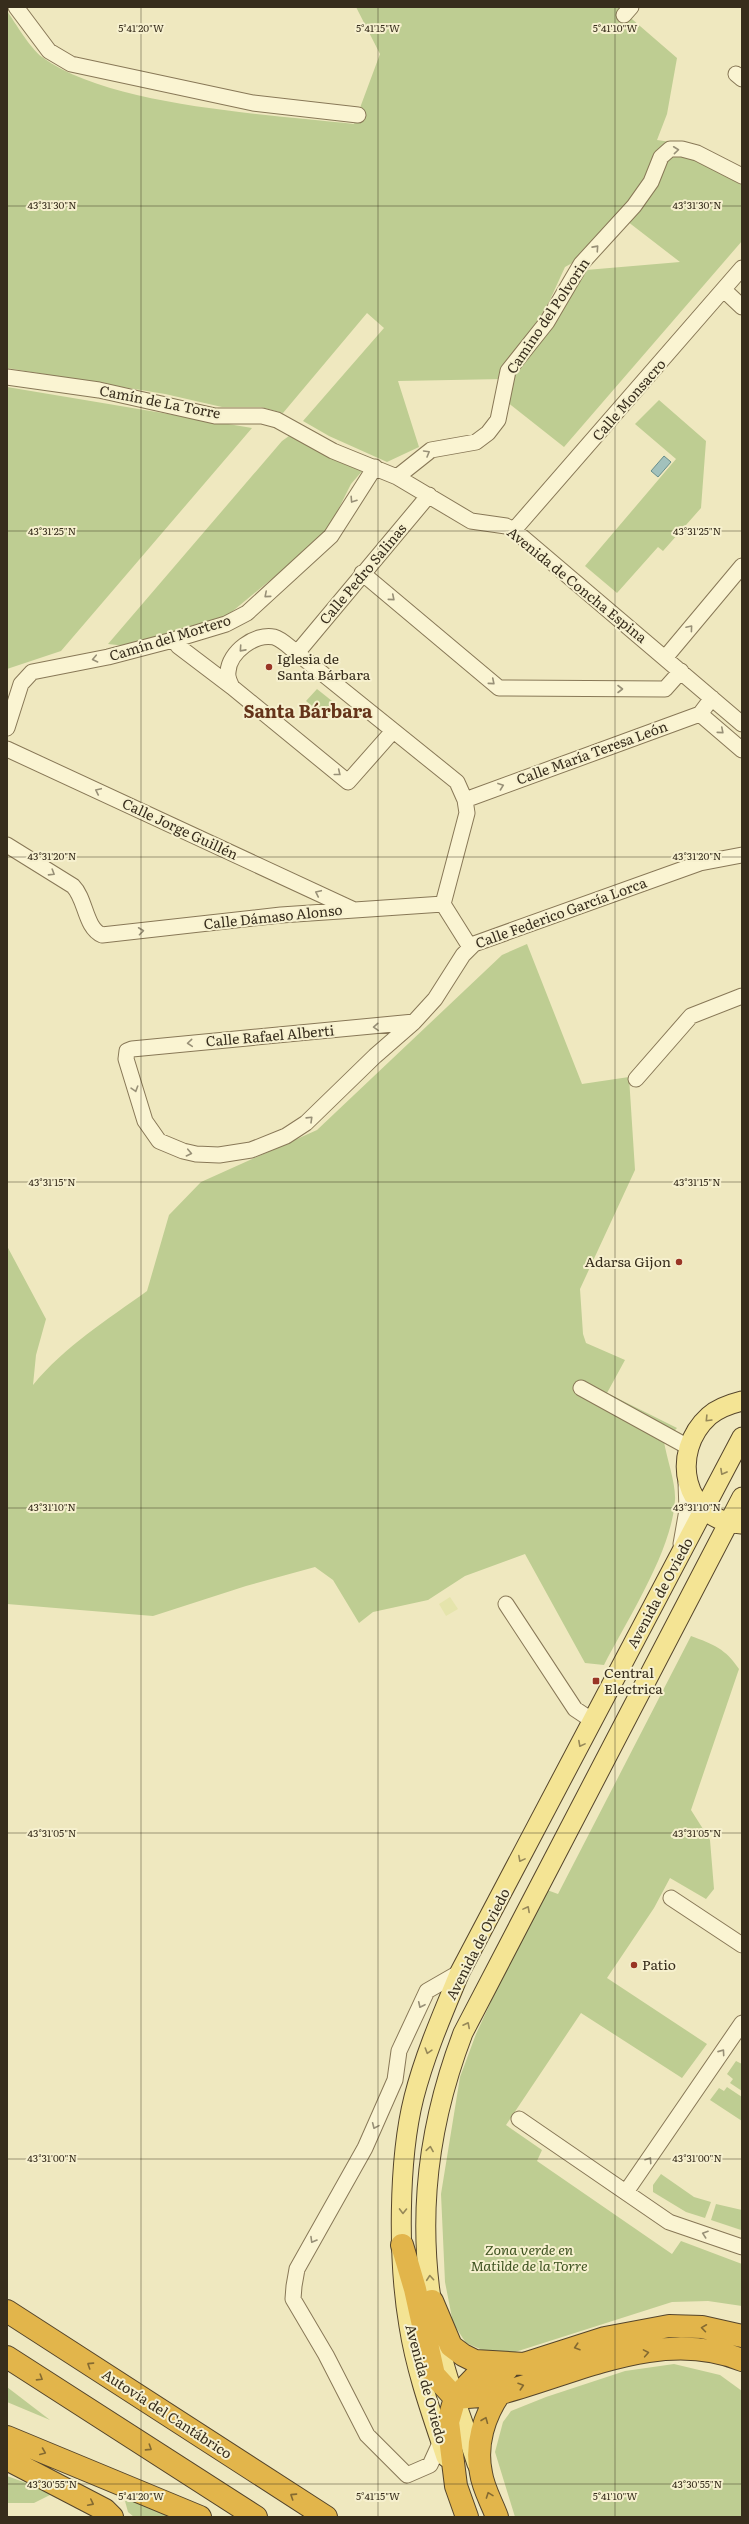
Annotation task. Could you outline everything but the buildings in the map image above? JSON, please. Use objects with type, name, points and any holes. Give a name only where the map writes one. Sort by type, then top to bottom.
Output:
[{"type":"highway","points":[[402,2245],[415,2289],[434,2375],[455,2398]]},
{"type":"highway","points":[[432,2301],[451,2346],[463,2355],[475,2361],[524,2364]]},
{"type":"highway","name":"Autovía del Cantábrico","points":[[7,2312],[326,2517]]},
{"type":"highway","points":[[456,2486],[448,2422],[455,2398],[475,2378],[605,2338],[669,2326],[702,2327],[742,2336]]},
{"type":"highway","points":[[455,2398],[500,2393],[594,2362],[657,2351],[693,2348],[730,2355],[742,2360]]},
{"type":"highway","points":[[7,2358],[256,2517]]},
{"type":"highway","points":[[480,2473],[481,2431],[491,2405],[500,2393]]},
{"type":"highway","points":[[7,2437],[200,2517]]},
{"type":"highway","points":[[7,2459],[105,2510],[112,2517]]},
{"type":"highway","name":"Avenida de Oviedo","points":[[480,2473],[497,2517]]},
{"type":"highway","name":"Avenida de Oviedo","points":[[456,2486],[467,2517]]},
{"type":"main road","points":[[734,1403],[708,1417],[690,1448],[686,1476],[691,1492],[704,1511],[714,1518],[738,1526],[741,1500]]},
{"type":"main road","name":"Avenida de Oviedo","points":[[456,2486],[428,2404],[409,2328],[403,2286],[402,2245],[404,2176],[414,2098],[431,2044],[460,1972],[742,1437]]},
{"type":"main road","name":"Avenida de Oviedo","points":[[480,2473],[440,2349],[432,2301],[426,2237],[426,2194],[430,2152],[435,2122],[451,2064],[463,2033],[512,1936],[714,1551],[738,1526]]},
{"type":"street","points":[[16,7],[49,50],[71,64],[253,103],[358,114]]},
{"type":"street","name":"Camino del Polvorin","points":[[397,477],[431,450],[476,442],[488,433],[498,420],[508,371],[547,322],[581,264],[634,206],[651,182],[661,157],[670,149],[682,149],[697,153],[742,176]]},
{"type":"street","name":"Calle Monsacro","points":[[514,530],[742,268]]},
{"type":"street","points":[[724,290],[742,307]]},
{"type":"street","name":"Camín de La Torre","points":[[7,377],[99,390],[215,416],[262,416],[277,420],[333,451],[375,467]]},
{"type":"street","name":"Avenida de Concha Espina","points":[[375,467],[397,477],[429,495],[470,521],[506,526],[514,530],[742,724]]},
{"type":"street","name":"Camín del Mortero","points":[[7,728],[22,684],[32,672],[108,657],[173,640],[226,624],[247,612],[331,536],[375,467]]},
{"type":"street","name":"Calle Pedro Salinas","points":[[297,653],[362,573],[429,495]]},
{"type":"street","points":[[665,658],[742,566]]},
{"type":"street","points":[[362,573],[499,688],[665,689],[681,671]]},
{"type":"street","points":[[232,687],[227,673],[231,661],[251,639],[261,636],[276,637],[457,782],[465,800],[467,813],[443,904],[470,947]]},
{"type":"street","points":[[178,646],[232,687],[348,782],[393,731]]},
{"type":"street","points":[[712,698],[700,714],[742,750]]},
{"type":"street","name":"Calle María Teresa León","points":[[465,800],[700,714]]},
{"type":"street","name":"Calle Jorge Guillén","points":[[7,749],[353,909]]},
{"type":"street","name":"Calle Dámaso Alonso","points":[[7,845],[73,886],[79,894],[94,930],[102,936],[281,915],[443,904]]},
{"type":"street","name":"Calle Federico García Lorca","points":[[154,1136],[168,1146],[183,1151],[219,1155],[251,1150],[286,1136],[306,1123],[374,1056],[414,1022],[435,999],[470,947],[700,863],[742,855]]},
{"type":"street","points":[[636,1079],[690,1016],[742,996]]},
{"type":"street","name":"Calle Rafael Alberti","points":[[154,1136],[145,1121],[126,1059],[127,1052],[140,1048],[414,1022]]},
{"type":"street","points":[[581,1388],[690,1448]]},
{"type":"street","points":[[734,1403],[742,1395]]},
{"type":"street","points":[[675,1562],[686,1517],[686,1476]]},
{"type":"street","points":[[506,1604],[575,1709],[593,1722]]},
{"type":"street","points":[[671,1898],[742,1945]]},
{"type":"street","points":[[441,2441],[430,2465],[407,2475],[366,2435],[326,2355],[293,2299],[297,2269],[365,2148],[396,2080],[399,2051],[427,1992],[460,1972]]},
{"type":"street","points":[[626,2192],[742,2023]]},
{"type":"street","points":[[519,2119],[669,2222],[742,2247]]},
{"type":"green space","points":[[356,7],[618,7],[677,58],[667,114],[657,140],[671,142],[742,169],[742,241],[564,447],[507,402],[515,368],[586,270],[680,262],[623,218],[574,262],[565,267],[549,302],[504,379],[398,381],[419,447],[387,462],[329,436],[303,421],[384,328],[367,313],[283,413],[261,407],[222,407],[165,394],[7,368],[7,11],[28,42],[42,57],[71,74],[107,87],[148,98],[192,106],[354,124],[380,54]]},
{"type":"green space","points":[[7,387],[252,428],[61,651],[7,669]]},
{"type":"green space","points":[[659,400],[706,441],[701,508],[663,551],[658,547],[617,593],[585,566],[676,459],[635,424]]},
{"type":"green space","points":[[289,436],[363,470],[351,484],[326,534],[228,615],[126,646],[108,644],[282,441]]},
{"type":"green space","points":[[317,689],[337,705],[327,718],[306,701]]},
{"type":"green space","points":[[527,944],[582,1084],[629,1077],[635,1170],[580,1289],[583,1334],[586,1343],[625,1360],[607,1393],[677,1428],[664,1442],[675,1494],[672,1520],[666,1541],[658,1562],[636,1606],[604,1665],[585,1663],[525,1554],[465,1576],[428,1600],[373,1612],[359,1623],[333,1580],[315,1567],[246,1586],[153,1616],[7,1604],[7,1246],[46,1319],[36,1355],[33,1385],[45,1371],[87,1334],[147,1291],[169,1215],[201,1182],[317,1130],[502,955]]},
{"type":"green space","points":[[450,1597],[458,1609],[446,1616],[439,1604]]},
{"type":"green space","name":"Zona verde en Matilde de la Torre","points":[[691,1636],[724,1652],[739,1669],[691,1810],[710,1840],[714,1889],[706,1899],[670,1878],[654,1908],[607,1978],[707,2044],[682,2078],[581,2013],[506,2125],[542,2150],[537,2161],[672,2254],[681,2241],[742,2264],[742,2306],[708,2301],[672,2302],[499,2357],[466,2343],[453,2323],[445,2282],[441,2194],[460,2077],[476,2034],[495,1993],[547,1890],[558,1894]]},
{"type":"green space","points":[[736,2061],[742,2064],[742,2091],[730,2083],[733,2079],[727,2074]]},
{"type":"green space","points":[[727,2087],[742,2097],[742,2121],[710,2100],[719,2088],[724,2091]]},
{"type":"green space","points":[[661,2174],[694,2197],[711,2202],[705,2218],[686,2212],[653,2192],[653,2185]]},
{"type":"green space","points":[[716,2204],[742,2210],[741,2230],[711,2220]]},
{"type":"green space","points":[[674,2364],[720,2375],[742,2391],[742,2517],[515,2517],[495,2452],[503,2422],[511,2411],[546,2397],[625,2371]]},
{"type":"green space","points":[[7,2387],[50,2420],[7,2402]]},
{"type":"green space","points":[[7,2476],[54,2493],[34,2503],[7,2503]]},
{"type":"green space","points":[[132,2499],[178,2517],[134,2517],[128,2512],[125,2501]]},
{"type":"water","points":[[664,456],[671,462],[658,477],[651,471]]},
{"type":"place","name":"Iglesia de Santa Bárbara","points":[[269,667]]},
{"type":"place","name":"Adarsa Gijon","points":[[679,1262]]},
{"type":"place","name":"Central Electrica","points":[[596,1681]]},
{"type":"place","name":"Patio","points":[[634,1965]]},
{"type":"district","name":"Santa Bárbara","points":[[308,712]]}]
